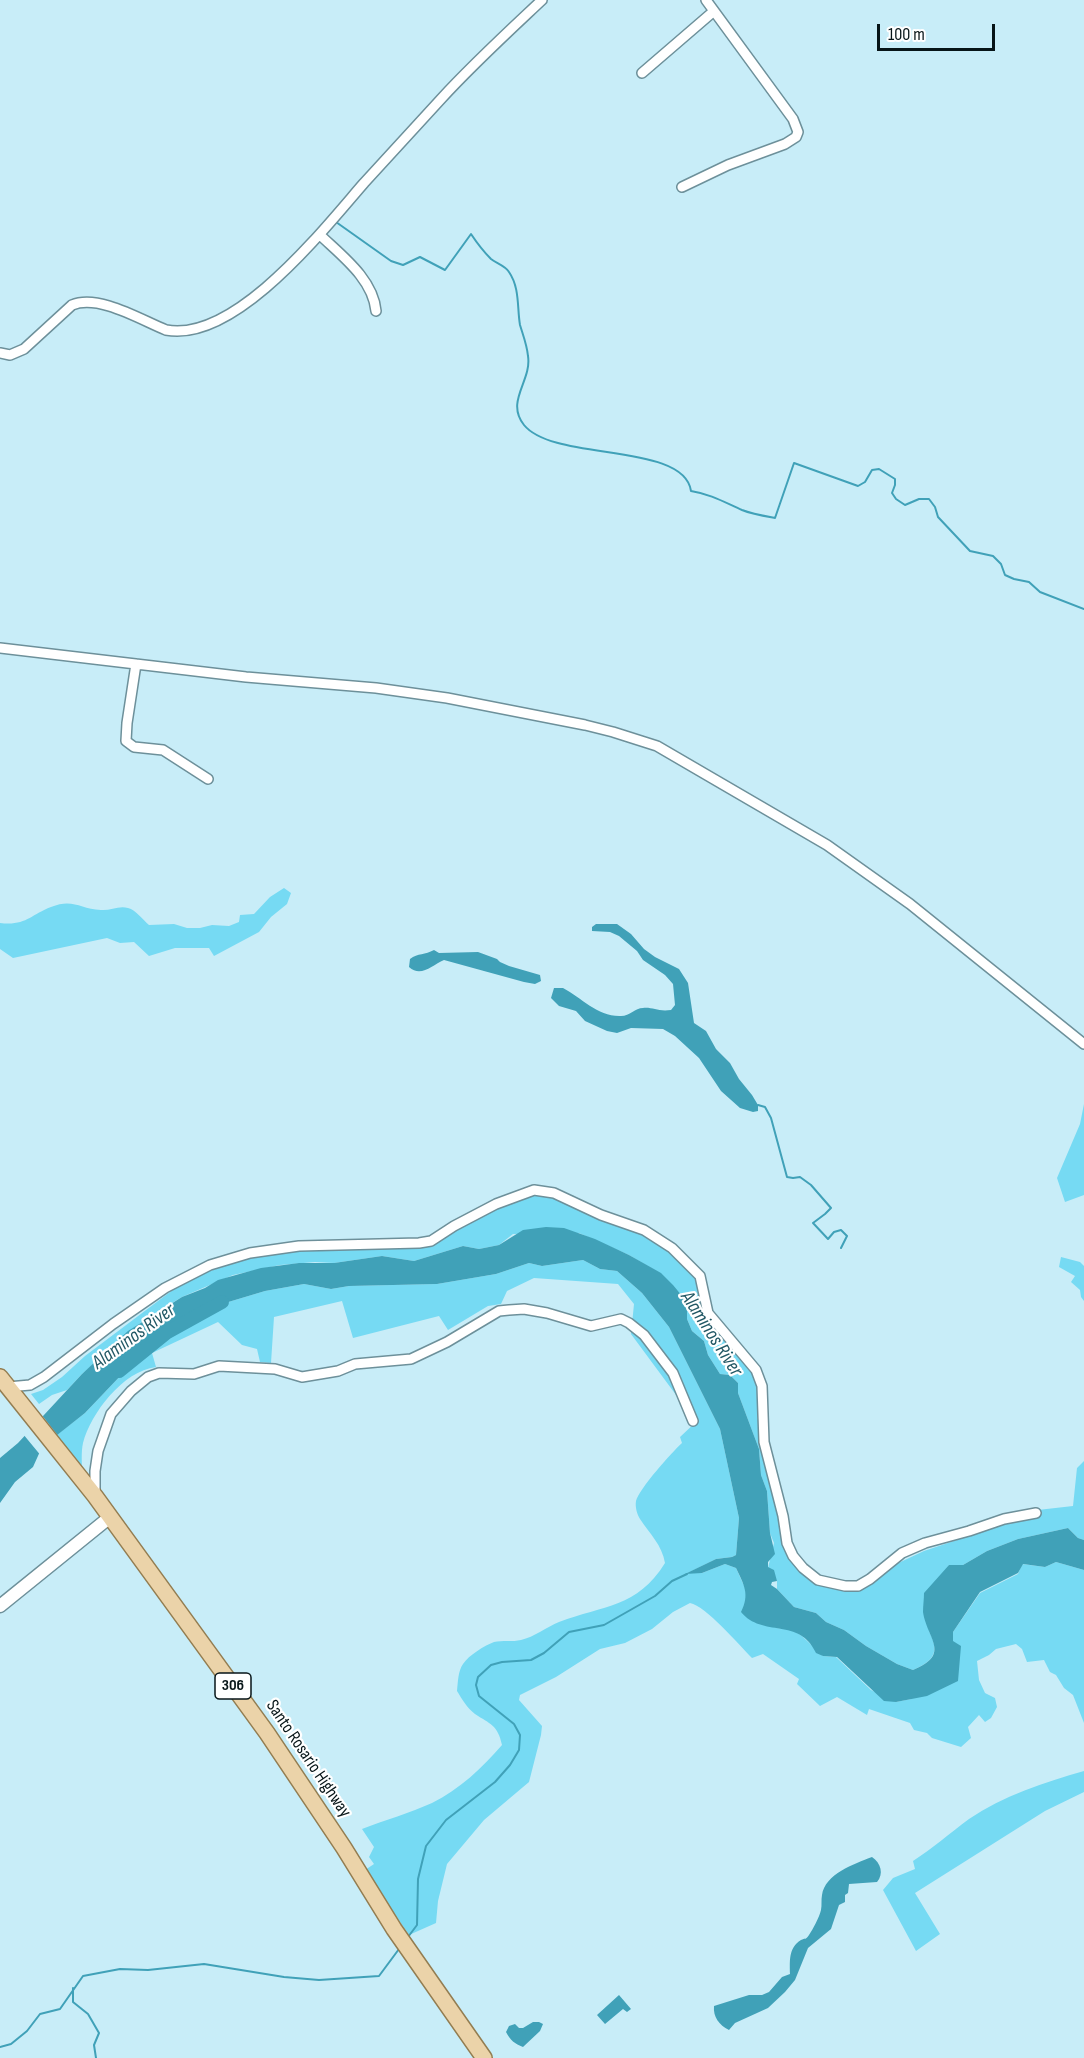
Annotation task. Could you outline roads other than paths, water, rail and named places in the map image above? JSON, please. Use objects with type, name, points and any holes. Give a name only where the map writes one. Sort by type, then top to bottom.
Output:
[{"type":"main road","name":"Santo Rosario Highway","points":[[4,1382],[95,1496],[267,1733],[344,1848],[394,1929],[481,2057]]},
{"type":"street","points":[[0,353],[10,355],[24,349],[72,305],[86,301],[125,312],[166,330],[186,331],[200,328],[226,315],[254,297],[293,263],[444,96],[543,0]]},
{"type":"street","points":[[682,187],[728,165],[785,144],[796,137],[798,132],[793,119],[706,0]]},
{"type":"street","points":[[642,73],[714,11]]},
{"type":"street","points":[[320,235],[351,265],[366,284],[371,291],[376,311]]},
{"type":"street","points":[[0,648],[246,677],[376,688],[447,698],[604,730],[657,746],[827,845],[910,904],[1084,1044]]},
{"type":"street","points":[[136,664],[126,741],[134,747],[163,750],[208,779]]},
{"type":"street","points":[[4,1382],[30,1385],[45,1377],[112,1324],[165,1288],[210,1265],[250,1253],[299,1246],[431,1241],[496,1204],[523,1193],[545,1190],[656,1236],[672,1248],[700,1276],[708,1313],[756,1370],[762,1386],[764,1442],[783,1516],[787,1543],[793,1556],[803,1568],[818,1580],[845,1586],[858,1586],[902,1553],[925,1543],[969,1532],[1004,1519],[1036,1513]]},
{"type":"street","points":[[95,1496],[98,1451],[111,1414],[131,1391],[148,1377],[159,1373],[194,1374],[219,1366],[274,1369],[302,1377],[338,1371],[355,1364],[411,1359],[447,1342],[499,1311],[524,1309],[591,1326],[621,1319],[644,1335],[673,1373],[693,1421]]},
{"type":"street","points":[[0,1606],[110,1517]]},
{"type":"water","points":[[596,924],[617,924],[655,957],[679,969],[688,983],[694,1023],[706,1031],[716,1049],[730,1063],[758,1105],[758,1111],[753,1112],[740,1108],[721,1091],[699,1058],[675,1036],[663,1029],[631,1028],[617,1033],[607,1031],[585,1021],[576,1011],[559,1006],[551,998],[554,988],[563,988],[598,1010],[621,1016],[640,1008],[671,1010],[675,1005],[673,984],[665,975],[643,960],[637,951],[619,936],[610,932],[592,931],[592,927]]},
{"type":"water","points":[[434,950],[439,953],[478,952],[509,966],[540,975],[541,981],[535,984],[524,982],[444,960],[422,971],[409,967],[410,959]]},
{"type":"water","points":[[546,1227],[564,1228],[629,1255],[661,1273],[687,1302],[687,1319],[692,1331],[704,1341],[708,1355],[720,1374],[730,1375],[738,1383],[738,1393],[759,1449],[761,1475],[767,1491],[770,1533],[775,1554],[768,1562],[768,1567],[774,1570],[777,1581],[772,1582],[771,1585],[794,1607],[816,1613],[826,1622],[844,1630],[866,1646],[897,1664],[913,1670],[932,1658],[934,1652],[934,1645],[923,1612],[924,1593],[949,1565],[963,1565],[987,1551],[1018,1539],[1068,1528],[1078,1538],[1084,1540],[1084,1570],[1056,1562],[1045,1567],[1023,1564],[1018,1573],[980,1592],[953,1632],[953,1641],[961,1646],[958,1681],[927,1696],[896,1702],[884,1701],[837,1657],[816,1653],[809,1642],[800,1635],[750,1620],[741,1612],[745,1595],[736,1568],[725,1564],[702,1573],[685,1574],[716,1559],[736,1555],[739,1518],[720,1429],[669,1327],[642,1293],[617,1271],[600,1269],[583,1260],[542,1266],[529,1263],[496,1274],[437,1284],[349,1286],[331,1289],[304,1284],[265,1291],[215,1306],[194,1315],[149,1342],[133,1357],[125,1371],[85,1413],[42,1447],[33,1467],[15,1482],[0,1503],[0,1458],[18,1443],[82,1374],[128,1331],[182,1297],[218,1280],[261,1268],[299,1263],[334,1263],[382,1256],[414,1261],[463,1246],[479,1249],[499,1245],[523,1230]]},
{"type":"water","points":[[872,1857],[881,1869],[879,1879],[877,1882],[849,1884],[845,1902],[839,1905],[831,1929],[808,1948],[795,1980],[785,1992],[768,2008],[735,2023],[729,2030],[722,2026],[717,2020],[714,2006],[749,1995],[762,1995],[769,1992],[782,1977],[790,1974],[792,1951],[797,1943],[807,1938],[814,1927],[821,1910],[824,1888],[841,1871]]},
{"type":"water","points":[[619,1995],[631,2009],[627,2012],[623,2009],[605,2024],[597,2015]]},
{"type":"water","points":[[533,2022],[543,2024],[540,2031],[523,2047],[513,2041],[506,2032],[509,2026],[515,2024],[523,2028]]},
{"type":"waterway","points":[[336,222],[391,261],[403,265],[420,257],[445,270],[471,234],[491,259],[508,270],[517,291],[520,325],[528,356],[528,365],[517,408],[524,425],[540,436],[562,444],[643,458],[666,465],[683,476],[691,491],[711,496],[758,515],[775,518],[794,463],[858,486],[865,482],[872,470],[879,469],[895,479],[892,493],[896,499],[905,505],[919,499],[929,499],[938,517],[970,551],[993,556],[1001,564],[1005,575],[1029,582],[1040,592],[1084,609]]},
{"type":"waterway","points":[[758,1105],[765,1107],[771,1118],[787,1177],[800,1177],[811,1185],[831,1208],[813,1223],[828,1239],[834,1232],[841,1230],[847,1236],[841,1248]]},
{"type":"waterway","name":"Alaminos River","points":[[119,1371],[166,1333],[222,1302]]},
{"type":"waterway","points":[[408,1937],[417,1925],[418,1879],[426,1846],[446,1820],[495,1782],[519,1750],[520,1735],[514,1724],[479,1696],[476,1685],[478,1677],[491,1665],[531,1660],[544,1653],[569,1632],[604,1625],[655,1596],[672,1581],[687,1574]]},
{"type":"waterway","points":[[0,2047],[11,2044],[27,2031],[40,2014],[60,2009],[83,1976],[120,1969],[148,1970],[204,1964],[284,1977],[319,1980],[379,1976],[399,1949]]},
{"type":"waterway","points":[[73,1988],[73,2002],[88,2014],[99,2033],[94,2045],[96,2058]]}]
